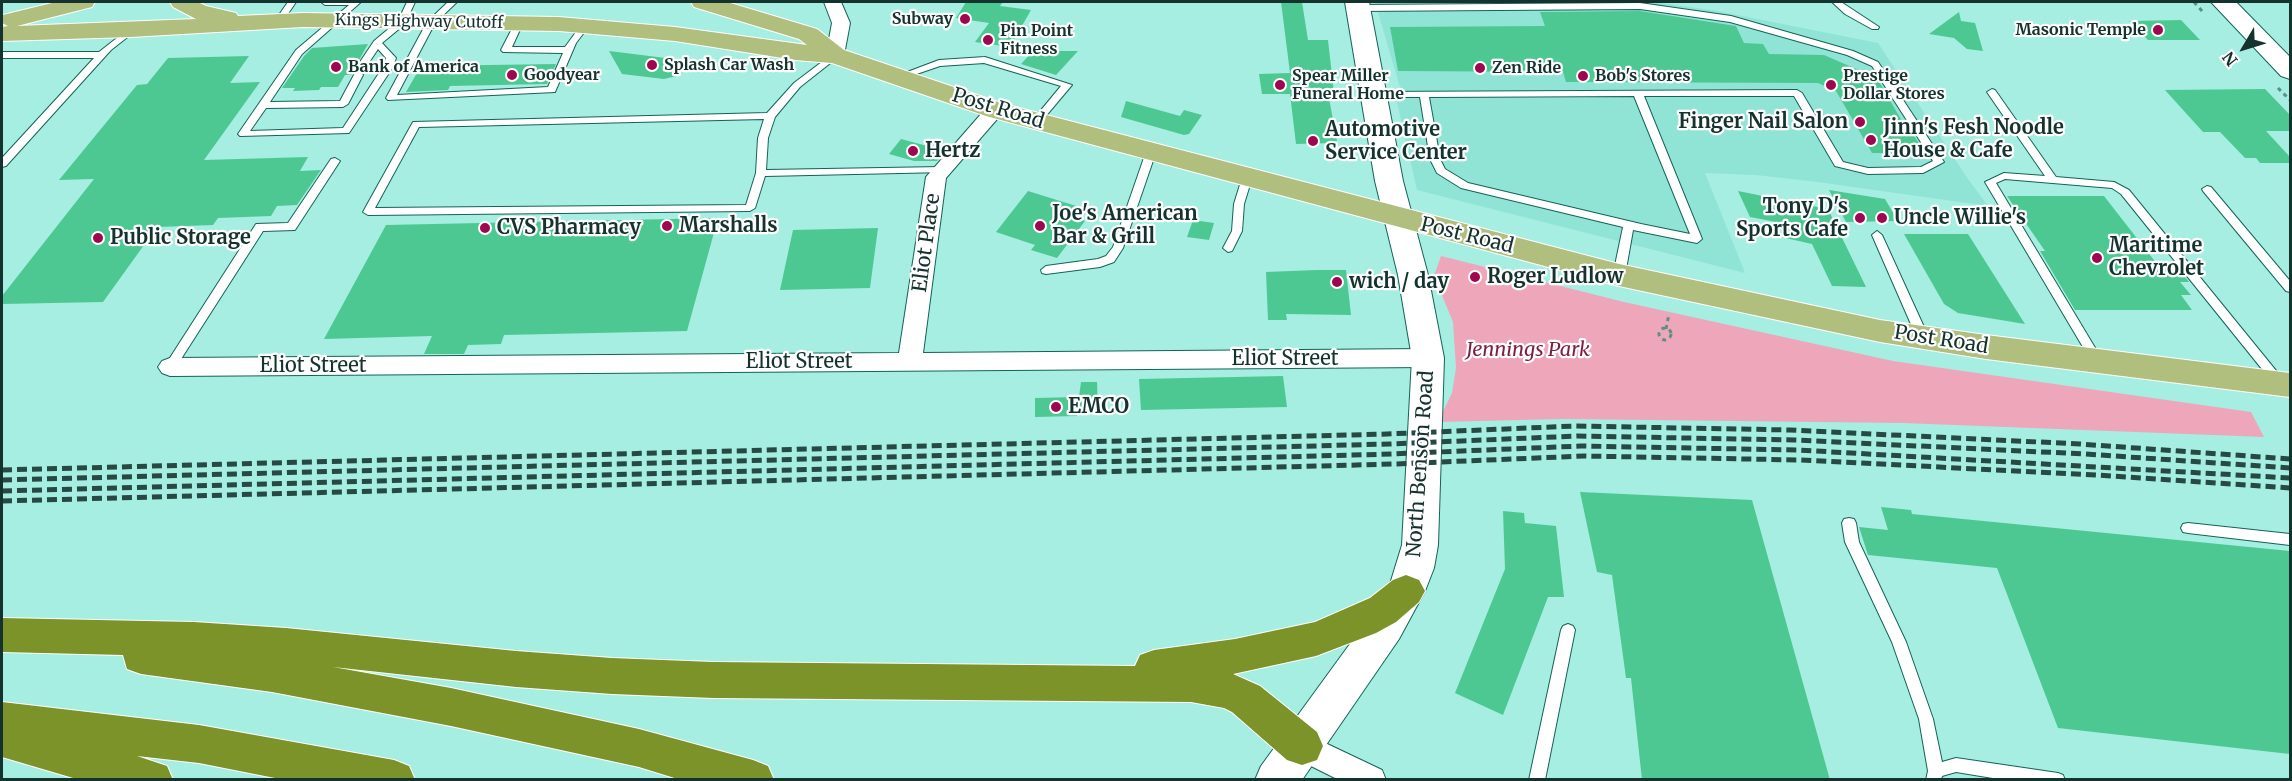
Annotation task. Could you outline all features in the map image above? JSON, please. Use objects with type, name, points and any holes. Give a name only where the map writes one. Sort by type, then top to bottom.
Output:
[{"type":"highway","points":[[1008,682],[1120,673],[1289,646],[1340,632],[1383,610],[1406,591]]},
{"type":"highway","points":[[2,635],[194,639],[286,645],[505,668],[612,676],[713,680],[1169,682],[1212,687],[1246,699],[1302,746]]},
{"type":"highway","points":[[2,643],[184,662],[364,689],[569,732],[753,780]]},
{"type":"highway","points":[[2,720],[199,744],[394,780]]},
{"type":"highway","points":[[2,738],[152,780]]},
{"type":"main road","points":[[2,22],[83,2]]},
{"type":"main road","points":[[143,29],[166,2]]},
{"type":"main road","points":[[182,2],[210,16],[268,22]]},
{"type":"main road","name":"Post Road","points":[[703,2],[808,34],[835,55],[995,110],[1618,274],[1729,300],[1923,338],[2286,385]]},
{"type":"main road","points":[[2223,2],[2287,64]]},
{"type":"main road","points":[[559,24],[590,17],[606,11],[614,4]]},
{"type":"main road","name":"North Benson Road","points":[[1276,780],[1385,627],[1406,591],[1415,568],[1420,545],[1428,358],[1413,275],[1389,181],[1357,5]]},
{"type":"main road","name":"Kings Highway Cutoff","points":[[2,34],[268,22],[331,11],[407,12],[430,22],[585,26],[675,34],[795,52],[835,55]]},
{"type":"street","points":[[833,2],[841,23],[835,55]]},
{"type":"street","name":"Eliot Place","points":[[910,361],[936,177],[995,110]]},
{"type":"street","name":"Eliot Street","points":[[170,367],[1428,358]]},
{"type":"street","points":[[1302,746],[1371,780]]},
{"type":"lane","points":[[268,22],[292,2]]},
{"type":"lane","points":[[331,11],[357,2]]},
{"type":"lane","points":[[357,2],[331,11],[299,51],[243,134],[346,131],[388,67],[391,58],[377,43]]},
{"type":"lane","points":[[453,2],[430,22],[391,98],[552,90],[569,50],[585,26]]},
{"type":"lane","points":[[1836,2],[1848,12],[1875,27]]},
{"type":"lane","points":[[1357,5],[1640,6],[1731,19],[1850,53],[1875,64],[1939,162],[1923,170],[1868,171],[1839,164],[1797,93],[1374,94]]},
{"type":"lane","points":[[365,62],[377,43],[407,12]]},
{"type":"lane","points":[[519,23],[506,51],[569,50]]},
{"type":"lane","points":[[2,164],[108,48],[143,29]]},
{"type":"lane","points":[[2,55],[103,55]]},
{"type":"lane","points":[[770,116],[416,124],[368,212],[750,208],[761,173],[763,138],[770,116],[797,85],[835,55]]},
{"type":"lane","points":[[900,77],[939,63],[985,60],[1067,85],[1037,121]]},
{"type":"lane","points":[[263,105],[343,104],[358,75]]},
{"type":"lane","points":[[1992,92],[2053,180]]},
{"type":"lane","points":[[1424,94],[1435,159],[1441,171],[1465,186],[1697,239],[1638,94]]},
{"type":"lane","points":[[1046,270],[1110,259],[1118,248],[1151,152]]},
{"type":"lane","points":[[170,367],[260,227],[291,227],[335,162]]},
{"type":"lane","points":[[761,173],[942,170]]},
{"type":"lane","points":[[2098,362],[2082,339],[1990,182],[2004,176],[2114,185],[2125,192],[2286,385]]},
{"type":"lane","points":[[1228,248],[1238,231],[1239,204],[1247,178]]},
{"type":"lane","points":[[2206,189],[2290,288]]},
{"type":"lane","points":[[1618,274],[1629,225]]},
{"type":"lane","points":[[1877,235],[1923,338]]},
{"type":"lane","points":[[1849,523],[1852,542],[1899,642],[1926,719],[1935,775],[1956,765],[2058,780]]},
{"type":"lane","points":[[2188,528],[2290,540]]},
{"type":"lane","points":[[1538,780],[1568,630]]},
{"type":"path","points":[[1666,329],[1669,314]]},
{"type":"shaded area","points":[[1375,2],[1655,2],[1717,11],[1878,43],[1988,206],[1818,182],[1756,175],[1705,173],[1745,273],[1417,190],[1397,102],[1404,101]]},
{"type":"green space","name":"Jennings Park","points":[[1441,256],[1624,302],[1893,361],[2251,412],[2264,437],[1903,423],[1562,419],[1438,422],[1452,393],[1456,368],[1453,322],[1434,276]]},
{"type":"building","points":[[966,2],[1003,2],[1000,6],[1031,10],[1010,47],[975,42],[989,23],[956,18]]},
{"type":"building","points":[[1281,2],[1302,2],[1308,40],[1328,40],[1334,93],[1328,93],[1337,141],[1334,143],[1296,144],[1290,94],[1262,94],[1259,74],[1290,73]]},
{"type":"building","points":[[1640,11],[1736,26],[1744,43],[1763,44],[1769,54],[1824,55],[1877,78],[1906,128],[1911,131],[1925,153],[1872,153],[1836,91],[1818,83],[1566,82],[1563,72],[1398,71],[1390,27],[1545,26],[1540,12]]},
{"type":"building","points":[[1959,12],[1961,21],[1975,23],[1983,51],[1967,49],[1954,38],[1929,34]]},
{"type":"building","name":"Masonic Temple","points":[[2181,20],[2200,40],[2148,40],[2129,21]]},
{"type":"building","name":"Bank of America","points":[[368,44],[358,62],[366,67],[373,61],[380,67],[376,74],[355,71],[351,75],[345,75],[338,87],[321,87],[319,90],[293,91],[295,88],[282,88],[312,48]]},
{"type":"building","name":"Splash Car Wash","points":[[609,51],[690,61],[677,76],[664,79],[622,74]]},
{"type":"building","points":[[1033,51],[1078,51],[1056,75],[1021,64]]},
{"type":"building","name":"Public Storage","points":[[249,56],[230,83],[260,82],[204,160],[308,157],[300,171],[321,170],[297,205],[277,206],[271,216],[218,218],[213,225],[157,227],[103,302],[2,304],[2,296],[94,179],[59,180],[137,85],[147,84],[168,58]]},
{"type":"building","points":[[556,64],[547,84],[450,86],[448,90],[406,92],[421,66]]},
{"type":"building","points":[[2265,89],[2290,115],[2290,131],[2266,131],[2290,157],[2290,163],[2260,163],[2256,158],[2245,158],[2220,132],[2203,132],[2165,90]]},
{"type":"building","points":[[1126,101],[1180,116],[1184,110],[1202,115],[1189,134],[1184,135],[1121,117]]},
{"type":"building","name":"Hertz","points":[[901,139],[946,151],[937,161],[914,161],[889,154]]},
{"type":"building","points":[[1829,190],[1885,199],[1898,221],[1846,222]]},
{"type":"building","name":"Joe's American Bar & Grill","points":[[1028,191],[1086,209],[1079,219],[1085,221],[1057,258],[1031,250],[1035,245],[996,232]]},
{"type":"building","points":[[1738,191],[1828,209],[1866,287],[1832,286],[1812,244],[1781,237],[1781,223],[1750,217]]},
{"type":"building","name":"Maritime Chevrolet","points":[[2007,196],[2104,196],[2157,264],[2175,264],[2189,282],[2180,282],[2191,295],[2181,295],[2192,310],[2075,310],[2040,251],[2045,251]]},
{"type":"building","points":[[718,218],[687,331],[504,335],[501,344],[468,345],[464,354],[424,354],[432,336],[324,339],[386,225]]},
{"type":"building","points":[[1193,220],[1214,223],[1209,240],[1187,237]]},
{"type":"building","points":[[878,228],[870,288],[780,290],[793,230]]},
{"type":"building","points":[[1904,234],[1968,234],[2025,324],[1958,313],[1944,304]]},
{"type":"building","points":[[1346,270],[1351,315],[1286,314],[1287,320],[1268,320],[1266,272]]},
{"type":"building","points":[[1283,376],[1287,407],[1141,410],[1139,379]]},
{"type":"building","points":[[1081,382],[1097,382],[1098,411],[1077,412],[1077,416],[1035,417],[1035,398],[1077,397],[1077,411]]},
{"type":"building","points":[[1580,492],[1752,500],[1830,780],[1642,780],[1631,678],[1626,678],[1612,575],[1597,572]]},
{"type":"building","points":[[1881,507],[1911,510],[1912,514],[2290,551],[2290,754],[2058,728],[1997,568],[1868,555],[1859,527],[1888,530]]},
{"type":"building","points":[[1503,511],[1524,513],[1525,523],[1556,526],[1564,597],[1548,597],[1503,715],[1455,693],[1505,569]]},
{"type":"railway","points":[[2,470],[1387,434],[1575,426],[1790,430],[2080,444],[2290,459]]},
{"type":"railway","points":[[2,480],[1389,444],[1578,436],[1794,440],[2085,454],[2290,468]]},
{"type":"railway","points":[[2,491],[1391,454],[1581,446],[1798,450],[2290,478]]},
{"type":"railway","points":[[2,501],[1394,464],[1584,456],[1801,460],[2096,475],[2290,488]]},
{"type":"place","name":"Subway","points":[[965,19]]},
{"type":"place","name":"Masonic Temple","points":[[2158,30]]},
{"type":"place","name":"Pin Point Fitness","points":[[988,40]]},
{"type":"place","name":"Splash Car Wash","points":[[652,65]]},
{"type":"place","name":"Bank of America","points":[[336,67]]},
{"type":"place","name":"Zen Ride","points":[[1480,68]]},
{"type":"place","name":"Goodyear","points":[[512,75]]},
{"type":"place","name":"Bob's Stores","points":[[1583,76]]},
{"type":"place","name":"Spear Miller Funeral Home","points":[[1280,85]]},
{"type":"place","name":"Prestige Dollar Stores","points":[[1831,85]]},
{"type":"place","name":"Finger Nail Salon","points":[[1860,122]]},
{"type":"place","name":"Jinn's Fesh Noodle House & Cafe","points":[[1871,140]]},
{"type":"place","name":"Automotive Service Center","points":[[1313,141]]},
{"type":"place","name":"Hertz","points":[[913,151]]},
{"type":"place","name":"Tony D's Sports Cafe","points":[[1860,218]]},
{"type":"place","name":"Uncle Willie's","points":[[1882,218]]},
{"type":"place","name":"Marshalls","points":[[667,226]]},
{"type":"place","name":"Joe's American Bar & Grill","points":[[1040,226]]},
{"type":"place","name":"CVS Pharmacy","points":[[485,228]]},
{"type":"place","name":"Public Storage","points":[[98,238]]},
{"type":"place","name":"Maritime Chevrolet","points":[[2097,258]]},
{"type":"place","name":"Roger Ludlow","points":[[1475,277]]},
{"type":"place","name":"wich / day","points":[[1337,282]]},
{"type":"place","name":"EMCO","points":[[1056,407]]}]
